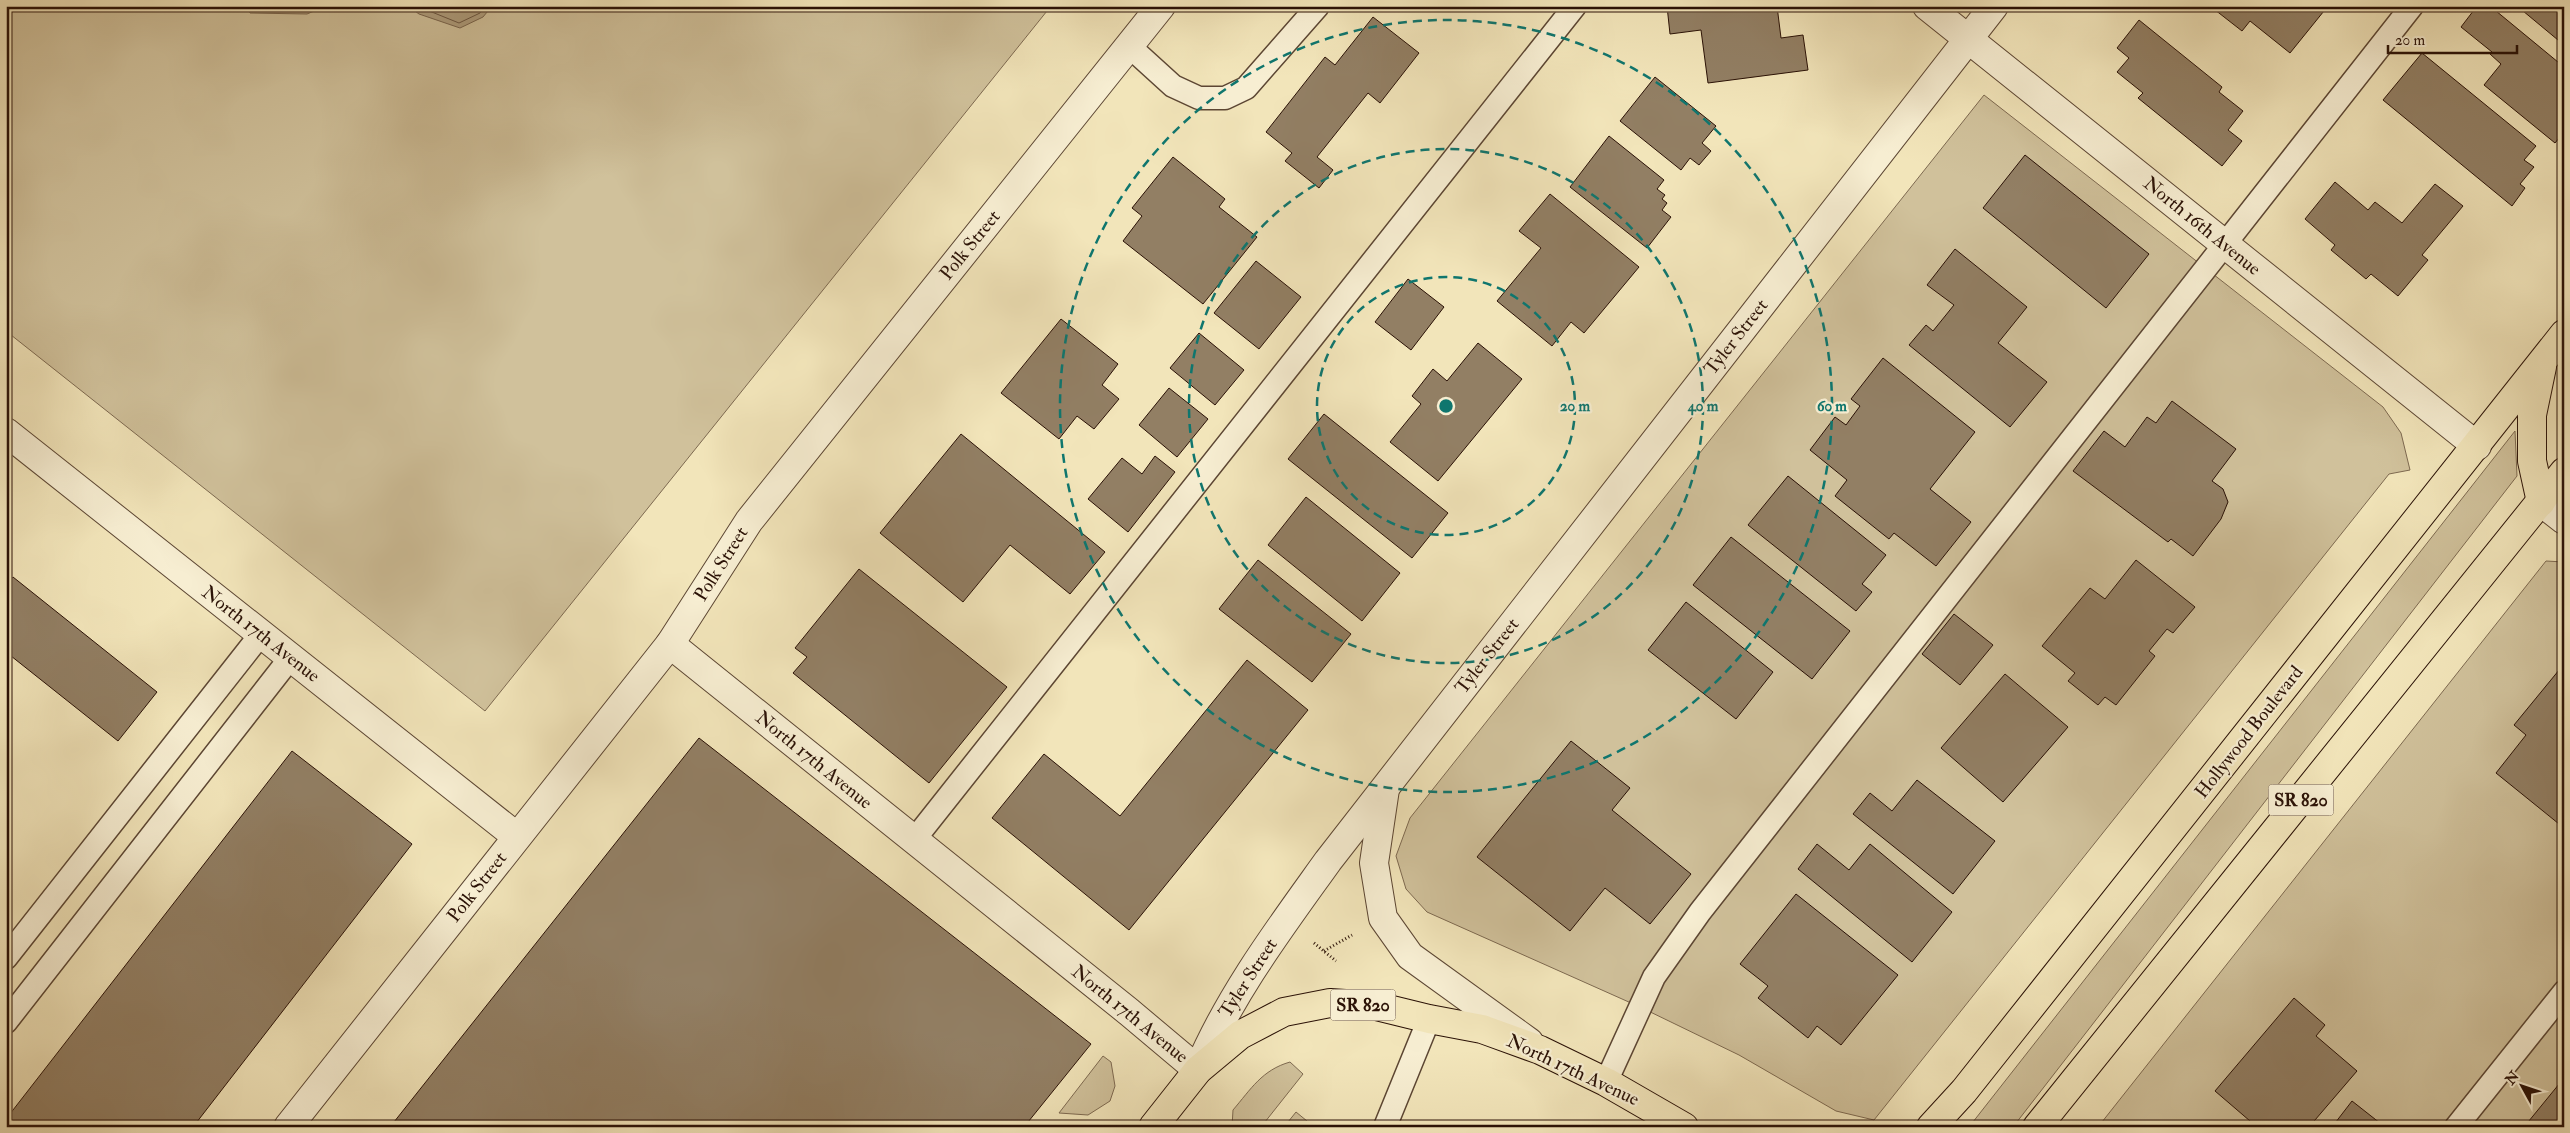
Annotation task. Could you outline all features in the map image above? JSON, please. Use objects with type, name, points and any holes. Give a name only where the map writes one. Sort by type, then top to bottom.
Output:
[{"type":"main road","name":"Hollywood Boulevard","points":[[1931,1127],[1964,1091],[2564,334]]},
{"type":"main road","points":[[2541,502],[2532,461],[2532,415],[2544,358]]},
{"type":"main road","name":"SR 820","points":[[2037,1127],[2564,472]]},
{"type":"main road","name":"North 17th Avenue","points":[[1198,1070],[1240,1036],[1284,1012],[1330,1003],[1376,1006],[1428,1020],[1482,1029],[1540,1050],[1606,1082],[1684,1127]]},
{"type":"main road","name":"Tyler Street","points":[[1153,1127],[1198,1070]]},
{"type":"street","name":"Polk Street","points":[[288,1127],[516,836],[670,644],[749,520],[1161,6]]},
{"type":"street","name":"North 16th Avenue","points":[[1927,6],[2476,446]]},
{"type":"street","name":"Tyler Street","points":[[1198,1070],[1215,1030],[1261,955],[1328,861],[1994,6]]},
{"type":"street","name":"North 17th Avenue","points":[[7,434],[516,836]]},
{"type":"street","points":[[2541,502],[2564,520]]},
{"type":"street","name":"North 17th Avenue","points":[[670,644],[1198,1070]]},
{"type":"street","name":"Tyler Street","points":[[1386,785],[1374,863],[1382,918],[1410,956],[1540,1050]]},
{"type":"lane","points":[[1129,46],[1173,86],[1199,98],[1225,98],[1246,88],[1318,6]]},
{"type":"lane","points":[[914,840],[1575,6]]},
{"type":"lane","points":[[1606,1082],[1654,977],[1700,912],[2412,6]]},
{"type":"lane","points":[[6,958],[262,634]]},
{"type":"lane","points":[[6,1022],[291,657]]},
{"type":"lane","points":[[2456,1127],[2564,992]]},
{"type":"lane","points":[[1385,1127],[1428,1020]]},
{"type":"path","points":[[1324,951],[1354,934]]},
{"type":"path","points":[[1312,941],[1336,961]]},
{"type":"shaded area","points":[[6,6],[1051,6],[485,711],[6,331]]},
{"type":"shaded area","points":[[1984,95],[2383,407],[2401,433],[2410,470],[2389,474],[1874,1120],[1836,1111],[1739,1055],[1640,1007],[1427,912],[1406,889],[1396,856],[1410,818]]},
{"type":"shaded area","points":[[2515,431],[2517,476],[2013,1127],[1969,1127]]},
{"type":"shaded area","points":[[2546,561],[2564,562],[2564,1127],[2098,1127]]},
{"type":"shaded area","points":[[1103,1056],[1111,1062],[1115,1086],[1110,1101],[1088,1115],[1059,1113]]},
{"type":"shaded area","points":[[1290,1062],[1303,1074],[1261,1127],[1232,1127],[1233,1110],[1258,1081],[1280,1065]]},
{"type":"shaded area","points":[[1296,1112],[1307,1121],[1302,1127],[1284,1127]]},
{"type":"water","points":[[246,6],[326,6],[307,14],[250,13]]},
{"type":"water","points":[[408,6],[492,6],[483,17],[460,28],[419,14]]},
{"type":"building","points":[[1667,6],[1777,6],[1781,38],[1803,35],[1808,70],[1708,83],[1701,30],[1670,34]]},
{"type":"building","points":[[2210,6],[2328,6],[2290,53],[2250,21],[2242,31]]},
{"type":"building","points":[[2477,6],[2490,6],[2564,67],[2564,132],[2555,143],[2484,85],[2501,64],[2490,54],[2492,52],[2461,27]]},
{"type":"building","points":[[2517,6],[2564,6],[2564,45]]},
{"type":"building","points":[[1373,17],[1419,53],[1380,103],[1368,93],[1317,157],[1333,170],[1319,188],[1285,161],[1292,153],[1266,132],[1325,57],[1335,65]]},
{"type":"building","points":[[2139,20],[2222,87],[2219,92],[2243,111],[2228,130],[2242,141],[2222,166],[2138,98],[2143,93],[2117,72],[2129,58],[2117,48]]},
{"type":"building","points":[[2422,53],[2536,146],[2524,160],[2534,167],[2520,184],[2525,188],[2512,206],[2383,100]]},
{"type":"building","points":[[1655,77],[1716,126],[1702,143],[1711,151],[1699,165],[1690,158],[1681,170],[1620,121]]},
{"type":"building","points":[[1609,136],[1664,180],[1657,189],[1665,195],[1662,199],[1667,203],[1662,210],[1671,217],[1647,248],[1570,187]]},
{"type":"building","points":[[2025,155],[2149,254],[2106,308],[1983,208]]},
{"type":"building","points":[[1173,157],[1225,199],[1219,207],[1257,237],[1203,304],[1123,241],[1142,216],[1132,208]]},
{"type":"building","points":[[2335,182],[2368,210],[2375,202],[2402,223],[2435,184],[2463,206],[2422,255],[2428,260],[2398,296],[2371,274],[2366,279],[2331,250],[2335,245],[2305,219]]},
{"type":"building","points":[[1550,194],[1639,267],[1584,333],[1571,322],[1552,346],[1497,301],[1541,248],[1519,231]]},
{"type":"building","points":[[1955,249],[2027,307],[1998,343],[2047,382],[2010,427],[1909,345],[1926,325],[1933,331],[1954,305],[1927,285]]},
{"type":"building","points":[[1256,261],[1301,297],[1259,349],[1214,313]]},
{"type":"building","points":[[1408,279],[1444,307],[1411,350],[1375,322]]},
{"type":"building","points":[[1061,319],[1118,364],[1102,385],[1119,399],[1094,429],[1077,416],[1059,439],[1001,393]]},
{"type":"building","points":[[1199,333],[1244,370],[1215,405],[1170,368]]},
{"type":"building","points":[[1478,343],[1522,379],[1438,481],[1390,442],[1421,404],[1412,396],[1433,369],[1447,381]]},
{"type":"building","points":[[1883,358],[1975,432],[1930,489],[1971,522],[1936,566],[1894,533],[1889,539],[1835,496],[1847,480],[1810,450],[1835,417],[1846,425],[1860,406],[1851,399]]},
{"type":"building","points":[[1169,388],[1208,419],[1177,457],[1139,425]]},
{"type":"building","points":[[2172,401],[2236,449],[2212,481],[2223,489],[2228,502],[2221,519],[2193,556],[2171,539],[2168,542],[2073,471],[2104,431],[2125,447],[2147,417],[2156,423]]},
{"type":"building","points":[[1324,414],[1448,513],[1412,558],[1288,459]]},
{"type":"building","points":[[961,434],[1105,552],[1070,594],[1010,545],[963,602],[880,533]]},
{"type":"building","points":[[1155,456],[1175,472],[1128,532],[1088,499],[1122,458],[1142,474]]},
{"type":"building","points":[[1788,476],[1886,555],[1862,584],[1872,592],[1856,611],[1748,525]]},
{"type":"building","points":[[1306,497],[1400,573],[1362,621],[1268,545]]},
{"type":"building","points":[[1731,537],[1850,631],[1812,679],[1693,585]]},
{"type":"building","points":[[1258,560],[1351,634],[1312,682],[1219,609]]},
{"type":"building","points":[[2136,560],[2195,607],[2173,633],[2167,629],[2149,651],[2155,656],[2116,705],[2105,697],[2098,705],[2068,681],[2075,673],[2042,646],[2090,588],[2105,599]]},
{"type":"building","points":[[859,569],[1007,687],[929,783],[793,673],[807,657],[795,648]]},
{"type":"building","points":[[13,577],[157,692],[118,741],[6,652],[6,585]]},
{"type":"building","points":[[1686,602],[1773,672],[1736,719],[1648,650]]},
{"type":"building","points":[[1954,614],[1993,645],[1960,685],[1922,654]]},
{"type":"building","points":[[1247,660],[1308,710],[1129,930],[992,818],[1044,754],[1120,816]]},
{"type":"building","points":[[2564,664],[2564,828],[2496,773],[2526,735],[2514,725]]},
{"type":"building","points":[[2005,674],[2068,727],[2003,802],[1941,748]]},
{"type":"building","points":[[699,738],[1091,1044],[1024,1127],[390,1127]]},
{"type":"building","points":[[1571,741],[1630,788],[1612,810],[1691,874],[1650,924],[1605,888],[1570,931],[1477,857]]},
{"type":"building","points":[[292,751],[412,844],[193,1127],[6,1127],[6,1119]]},
{"type":"building","points":[[1917,780],[1995,841],[1953,894],[1853,814],[1870,793],[1892,811]]},
{"type":"building","points":[[1817,844],[1849,870],[1870,844],[1952,912],[1912,962],[1798,869]]},
{"type":"building","points":[[1796,894],[1898,975],[1841,1045],[1817,1026],[1808,1038],[1758,998],[1768,986],[1740,964]]},
{"type":"building","points":[[2294,998],[2325,1025],[2316,1036],[2357,1071],[2309,1127],[2257,1127],[2215,1091]]},
{"type":"building","points":[[2564,1078],[2564,1127],[2524,1127]]},
{"type":"building","points":[[2352,1101],[2385,1127],[2332,1127]]}]
